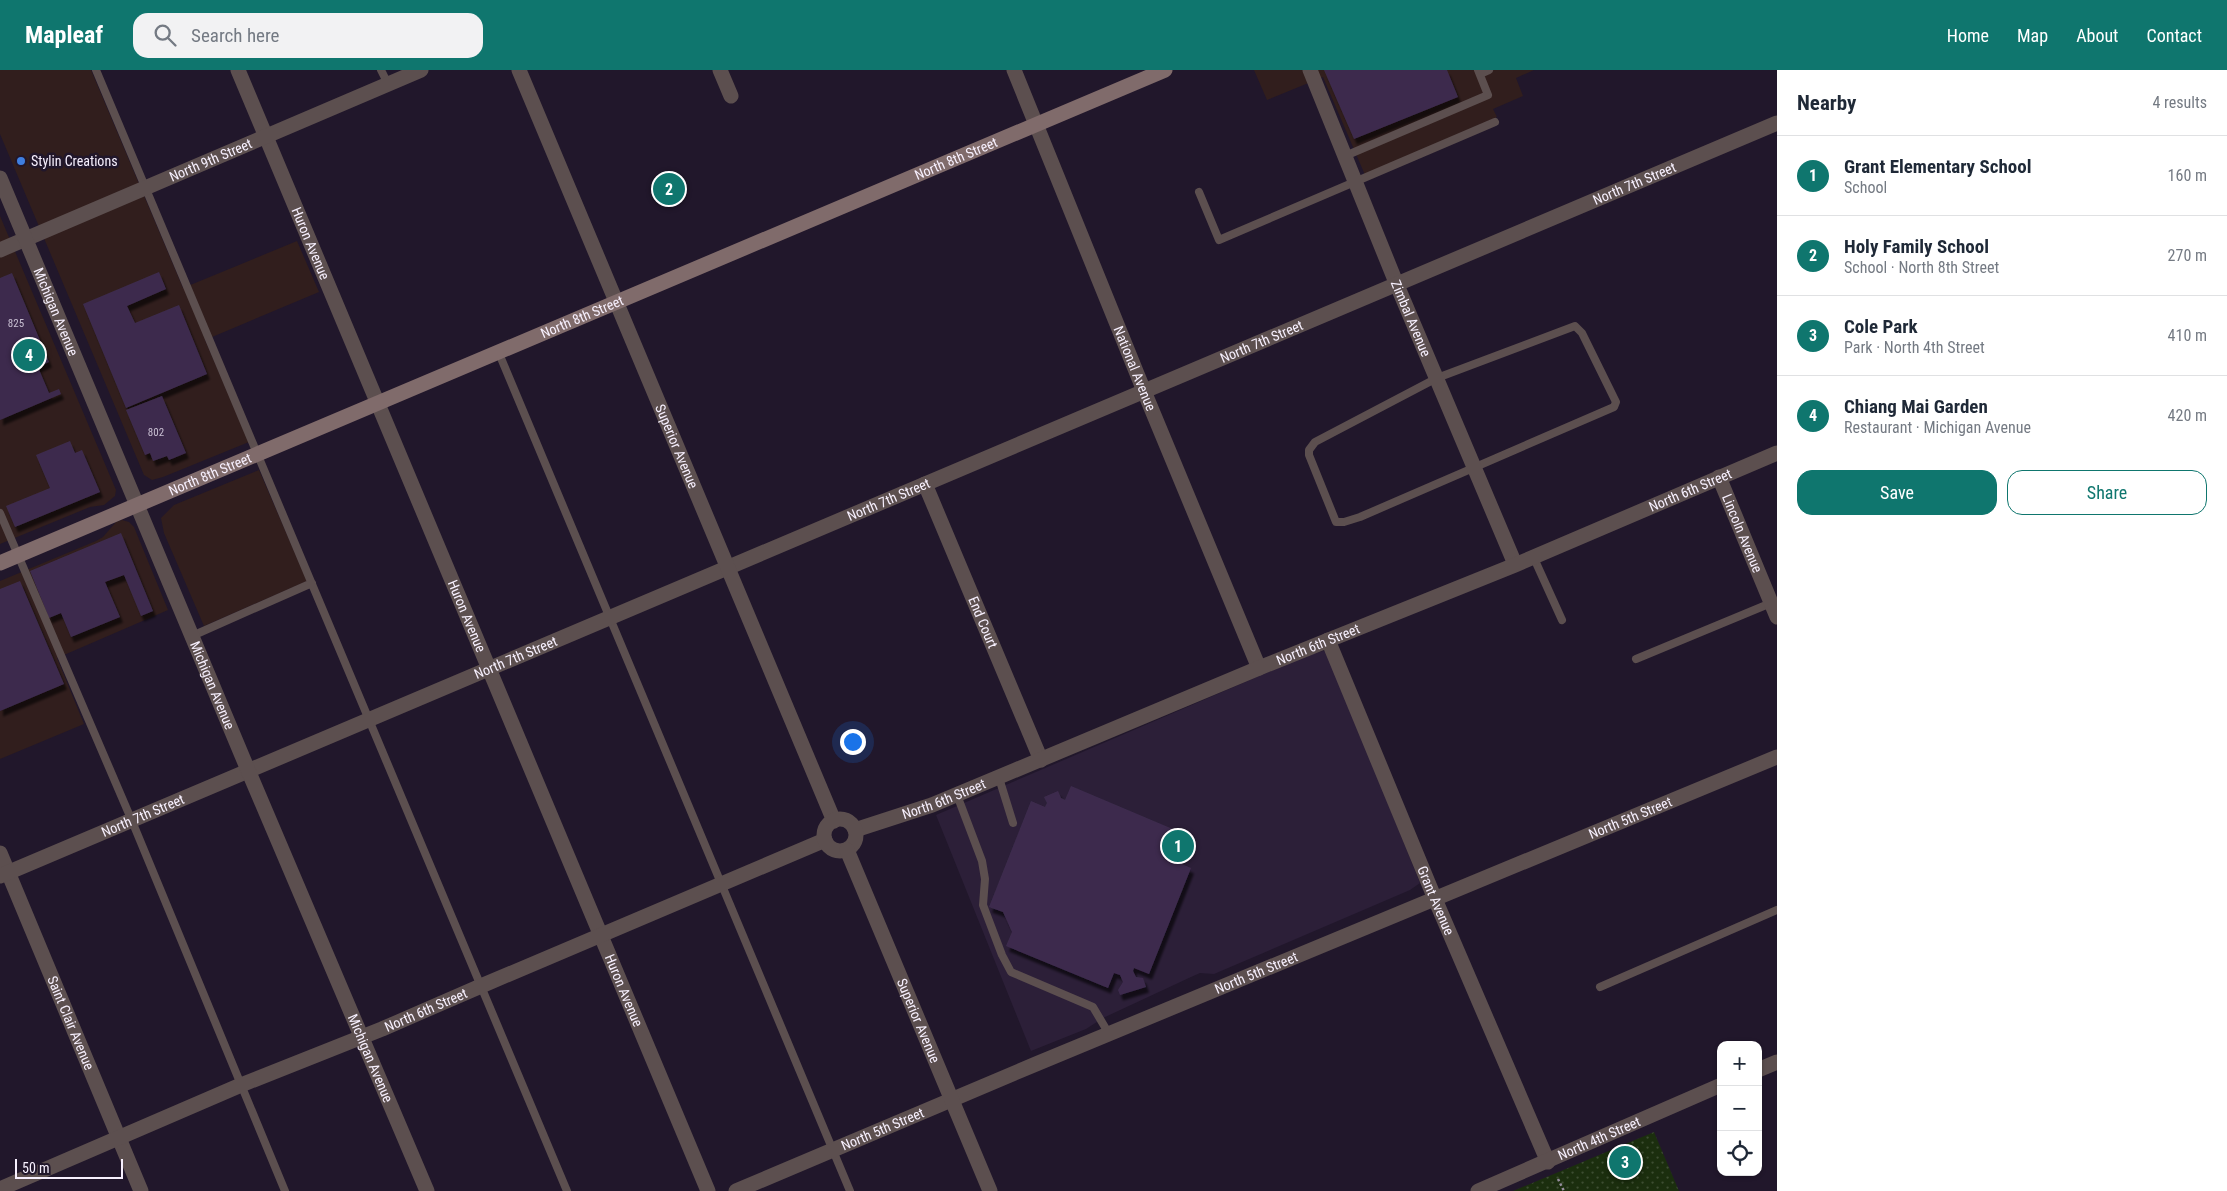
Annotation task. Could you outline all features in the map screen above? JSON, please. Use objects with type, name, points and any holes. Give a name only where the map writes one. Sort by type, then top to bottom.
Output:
[{"type":"main road","name":"North 8th Street","points":[[0,564],[378,404],[498,351],[617,303],[1165,70]]},
{"type":"street","name":"Huron Avenue","points":[[238,70],[708,1191]]},
{"type":"street","name":"North 9th Street","points":[[0,250],[421,70]]},
{"type":"street","name":"Superior Avenue","points":[[519,70],[834,821]]},
{"type":"street","points":[[720,70],[731,96]]},
{"type":"street","name":"National Avenue","points":[[1014,70],[1259,668]]},
{"type":"street","name":"Zimbal Avenue","points":[[1310,70],[1515,564]]},
{"type":"street","name":"North 7th Street","points":[[4,874],[1777,123]]},
{"type":"street","name":"Michigan Avenue","points":[[0,178],[427,1191]]},
{"type":"street","name":"North 6th Street","points":[[855,830],[958,795],[1259,668],[1515,564],[1777,452]]},
{"type":"street","name":"Lincoln Avenue","points":[[1719,477],[1774,610]]},
{"type":"street","name":"End Court","points":[[925,484],[1041,760]]},
{"type":"street","name":"Grant Avenue","points":[[1328,640],[1435,899],[1548,1162]]},
{"type":"street","name":"North 5th Street","points":[[736,1191],[1777,757]]},
{"type":"street","points":[[844,820],[849,822],[855,830],[854,844],[847,850],[836,851],[825,840],[825,831],[834,821],[844,820]]},
{"type":"street","name":"North 6th Street","points":[[1,1189],[241,1085],[363,1037],[825,840]]},
{"type":"street","name":"Superior Avenue","points":[[847,850],[990,1191]]},
{"type":"street","name":"Saint Clair Avenue","points":[[0,853],[4,874],[142,1191]]},
{"type":"street","points":[[1762,1068],[1777,1062]]},
{"type":"street","name":"North 4th Street","points":[[1478,1191],[1719,1086]]},
{"type":"lane","points":[[96,70],[567,1191]]},
{"type":"lane","points":[[382,70],[388,84]]},
{"type":"lane","points":[[1345,156],[1488,95],[1479,72],[1489,70]]},
{"type":"lane","points":[[1199,192],[1219,240],[1495,122]]},
{"type":"lane","points":[[1575,326],[1582,333],[1616,402],[1610,410],[1360,517],[1339,522],[1334,518],[1311,461],[1309,450],[1311,445],[1437,378],[1575,326]]},
{"type":"lane","points":[[498,351],[850,1191]]},
{"type":"lane","points":[[0,513],[132,821],[285,1191]]},
{"type":"lane","points":[[1533,556],[1562,620]]},
{"type":"lane","points":[[192,636],[312,583]]},
{"type":"lane","points":[[1636,659],[1774,610]]},
{"type":"lane","points":[[998,778],[1013,824]]},
{"type":"lane","points":[[958,795],[982,861],[985,879],[983,905],[1002,955],[1012,972],[1093,1007],[1109,1034]]},
{"type":"lane","points":[[1600,987],[1777,910]]},
{"type":"path","points":[[1558,1179],[1564,1191]]},
{"type":"shaded area","points":[[0,70],[91,70],[183,288],[297,241],[319,292],[205,340],[249,442],[163,477],[152,480],[144,475],[0,134]]},
{"type":"shaded area","points":[[1254,70],[1534,70],[1516,78],[1523,96],[1493,109],[1497,117],[1365,175],[1323,77],[1267,100]]},
{"type":"shaded area","points":[[0,216],[116,490],[115,496],[104,505],[90,507],[0,544]]},
{"type":"shaded area","points":[[259,470],[307,581],[204,626],[164,533],[161,518],[174,505]]},
{"type":"shaded area","points":[[122,520],[129,522],[134,527],[168,610],[57,658],[84,724],[0,759],[0,581],[96,541],[103,537],[116,522]]},
{"type":"shaded area","points":[[1323,651],[1327,652],[1420,883],[1410,890],[1214,974],[1200,973],[1103,1018],[1086,1029],[1031,1051],[936,815],[1308,655]]},
{"type":"green space","points":[[1654,1132],[1679,1191],[1513,1191]]},
{"type":"building","points":[[1324,70],[1447,70],[1458,97],[1354,139]]},
{"type":"building","points":[[159,272],[166,289],[127,306],[135,323],[179,305],[207,374],[126,408],[83,304]]},
{"type":"building","points":[[12,273],[49,362],[38,367],[49,393],[59,389],[61,394],[0,420],[0,278]]},
{"type":"building","points":[[162,396],[186,453],[169,460],[167,456],[153,461],[150,453],[145,455],[126,410]]},
{"type":"building","points":[[70,441],[75,453],[82,450],[100,492],[15,527],[6,506],[50,488],[36,455]]},
{"type":"building","points":[[121,533],[153,611],[141,616],[124,575],[105,582],[120,617],[71,637],[61,613],[49,618],[30,571]]},
{"type":"building","points":[[20,581],[64,684],[0,711],[0,589]]},
{"type":"building","points":[[1071,786],[1175,830],[1170,844],[1177,862],[1191,868],[1149,974],[1134,968],[1133,971],[1136,977],[1143,978],[1146,987],[1120,995],[1118,990],[1123,982],[1120,975],[1114,973],[1108,988],[1006,946],[1012,932],[1003,912],[989,907],[1031,801],[1045,807],[1047,803],[1044,797],[1058,791],[1061,798],[1065,800]]},
{"type":"place","name":"Stylin Creations","points":[[21,161]]},
{"type":"place","name":"Holy Family School","points":[[669,189]]},
{"type":"place","name":"Chiang Mai Garden","points":[[29,355]]},
{"type":"place","name":"Grant Elementary School","points":[[1178,846]]},
{"type":"place","name":"Cole Park","points":[[1625,1162]]}]
